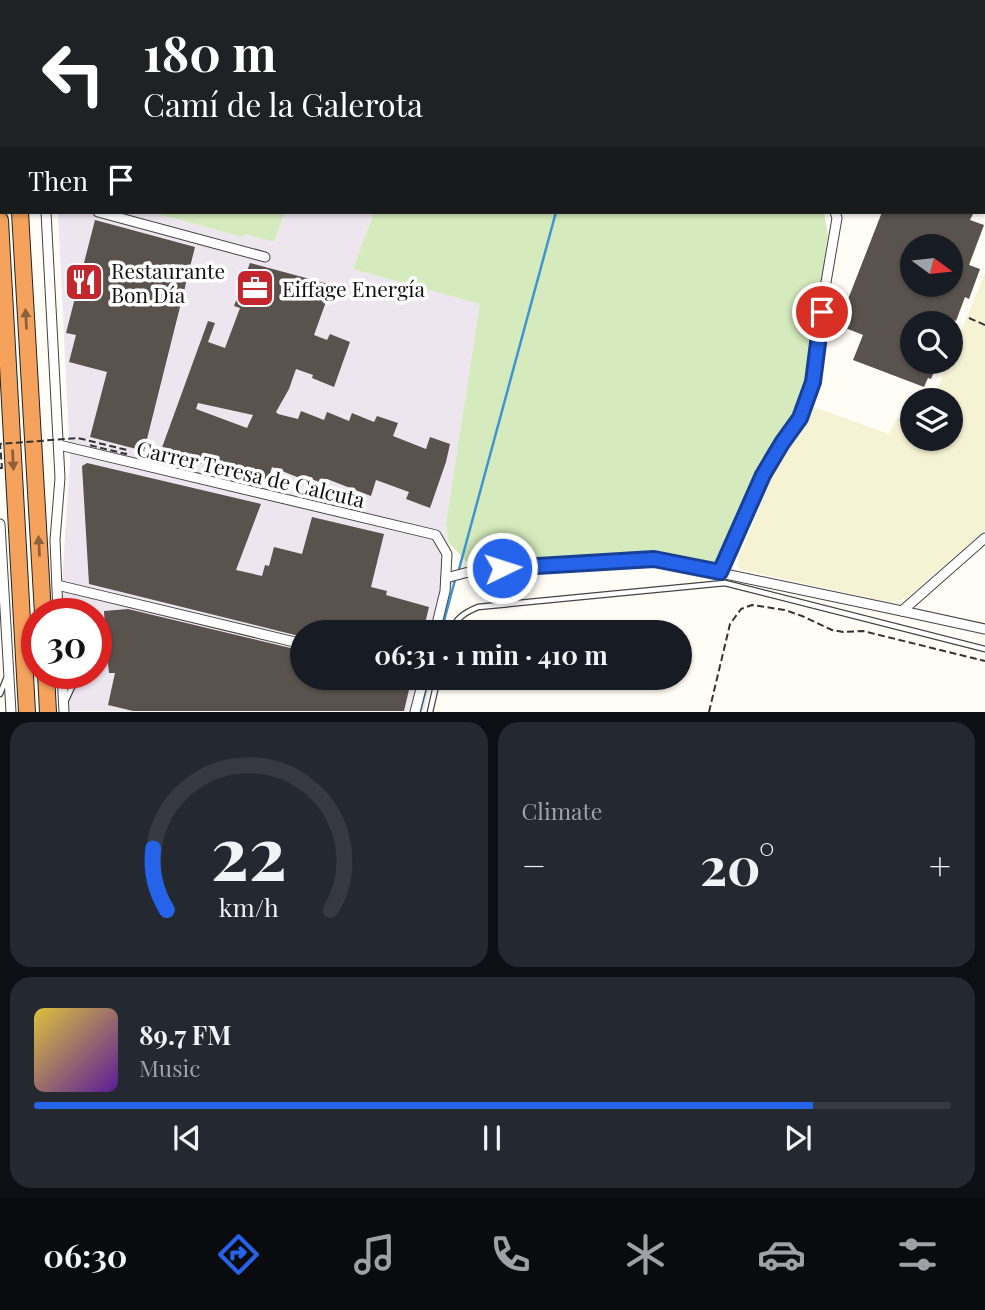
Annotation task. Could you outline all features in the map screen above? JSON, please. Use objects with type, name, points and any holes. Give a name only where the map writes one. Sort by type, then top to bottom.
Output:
[{"type":"highway","points":[[20,214],[42,598]]},
{"type":"highway","points":[[0,220],[27,712]]},
{"type":"highway","points":[[47,689],[48,712]]},
{"type":"street","points":[[46,214],[59,445],[60,478],[55,540],[58,598]]},
{"type":"street","points":[[105,214],[265,257]]},
{"type":"street","points":[[720,572],[763,475],[800,418],[813,382],[836,214]]},
{"type":"street","name":"Carrer Teresa de Calcuta","points":[[59,445],[436,535],[447,554],[446,578]]},
{"type":"street","points":[[0,524],[11,712]]},
{"type":"street","points":[[902,611],[985,538]]},
{"type":"street","points":[[438,620],[446,578],[476,570],[654,559],[985,629]]},
{"type":"street","points":[[57,585],[290,641]]},
{"type":"street","points":[[63,689],[64,708]]},
{"type":"street","points":[[415,712],[421,690]]},
{"type":"lane","points":[[457,620],[463,613],[478,607],[725,583],[985,649]]},
{"type":"lane","points":[[0,694],[9,672]]},
{"type":"lane","points":[[64,708],[72,689]]},
{"type":"lane","points":[[430,712],[435,690]]},
{"type":"path","points":[[969,318],[985,325]]},
{"type":"path","points":[[0,468],[1,444],[78,438],[127,450],[126,454],[89,445]]},
{"type":"path","points":[[709,712],[730,624],[741,609],[752,605],[802,615],[832,630],[863,631],[985,661]]},
{"type":"path","points":[[711,703],[714,712]]},
{"type":"shaded area","points":[[58,214],[157,214],[243,237],[245,234],[274,242],[284,214],[373,214],[353,269],[481,303],[446,523],[453,589],[446,620],[290,620],[290,690],[429,690],[424,711],[69,711],[67,689],[112,689],[112,598],[61,596],[70,461]]},
{"type":"shaded area","points":[[985,273],[985,530],[906,598],[892,603],[743,570],[738,566],[738,560],[774,472],[814,407],[889,434],[897,418],[900,419],[900,451],[963,451],[963,388],[938,388],[943,374],[963,374],[963,326]]},
{"type":"green space","points":[[157,214],[284,214],[274,242],[245,234],[243,237]]},
{"type":"green space","points":[[373,214],[824,214],[828,235],[806,390],[796,418],[762,467],[722,554],[716,562],[706,563],[661,554],[474,567],[466,561],[448,542],[446,523],[480,304],[353,269]]},
{"type":"building","points":[[881,214],[973,214],[970,220],[984,225],[969,265],[980,269],[969,299],[965,297],[960,311],[900,311],[900,374],[933,374],[931,379],[928,378],[924,387],[853,360],[863,335],[838,325]]},
{"type":"building","points":[[95,220],[195,247],[144,451],[90,437],[107,372],[69,362],[76,335],[66,333]]},
{"type":"building","points":[[250,263],[332,285],[314,335],[327,340],[330,334],[350,342],[334,387],[296,369],[276,412],[298,419],[301,411],[324,420],[327,412],[349,421],[352,413],[374,422],[377,416],[398,423],[393,436],[426,449],[430,437],[450,444],[430,508],[406,499],[409,492],[376,480],[371,496],[327,479],[325,484],[303,476],[302,479],[272,467],[268,480],[250,473],[249,476],[160,453],[208,321],[215,323],[208,342],[225,348],[240,308],[234,306]],"holes":[[[198,403],[253,415],[247,428],[196,409]]]},
{"type":"building","points":[[87,463],[261,504],[236,570],[262,576],[265,565],[269,566],[274,547],[302,554],[312,517],[384,534],[371,587],[387,591],[386,595],[429,607],[426,620],[290,620],[290,634],[89,584],[82,466]]},
{"type":"building","points":[[128,609],[290,648],[290,690],[409,690],[404,711],[133,711],[108,705],[115,673],[112,673],[112,610]]},
{"type":"waterway","points":[[458,573],[555,214]]},
{"type":"waterway","points":[[444,620],[455,580]]},
{"type":"waterway","points":[[420,712],[426,690]]},
{"type":"place","name":"Restaurante Bon Día","points":[[84,282]]},
{"type":"place","name":"Eiffage Energía","points":[[255,288]]},
{"type":"route","points":[[502,568],[654,559],[720,572],[763,475],[800,418],[813,382],[822,312]]}]
